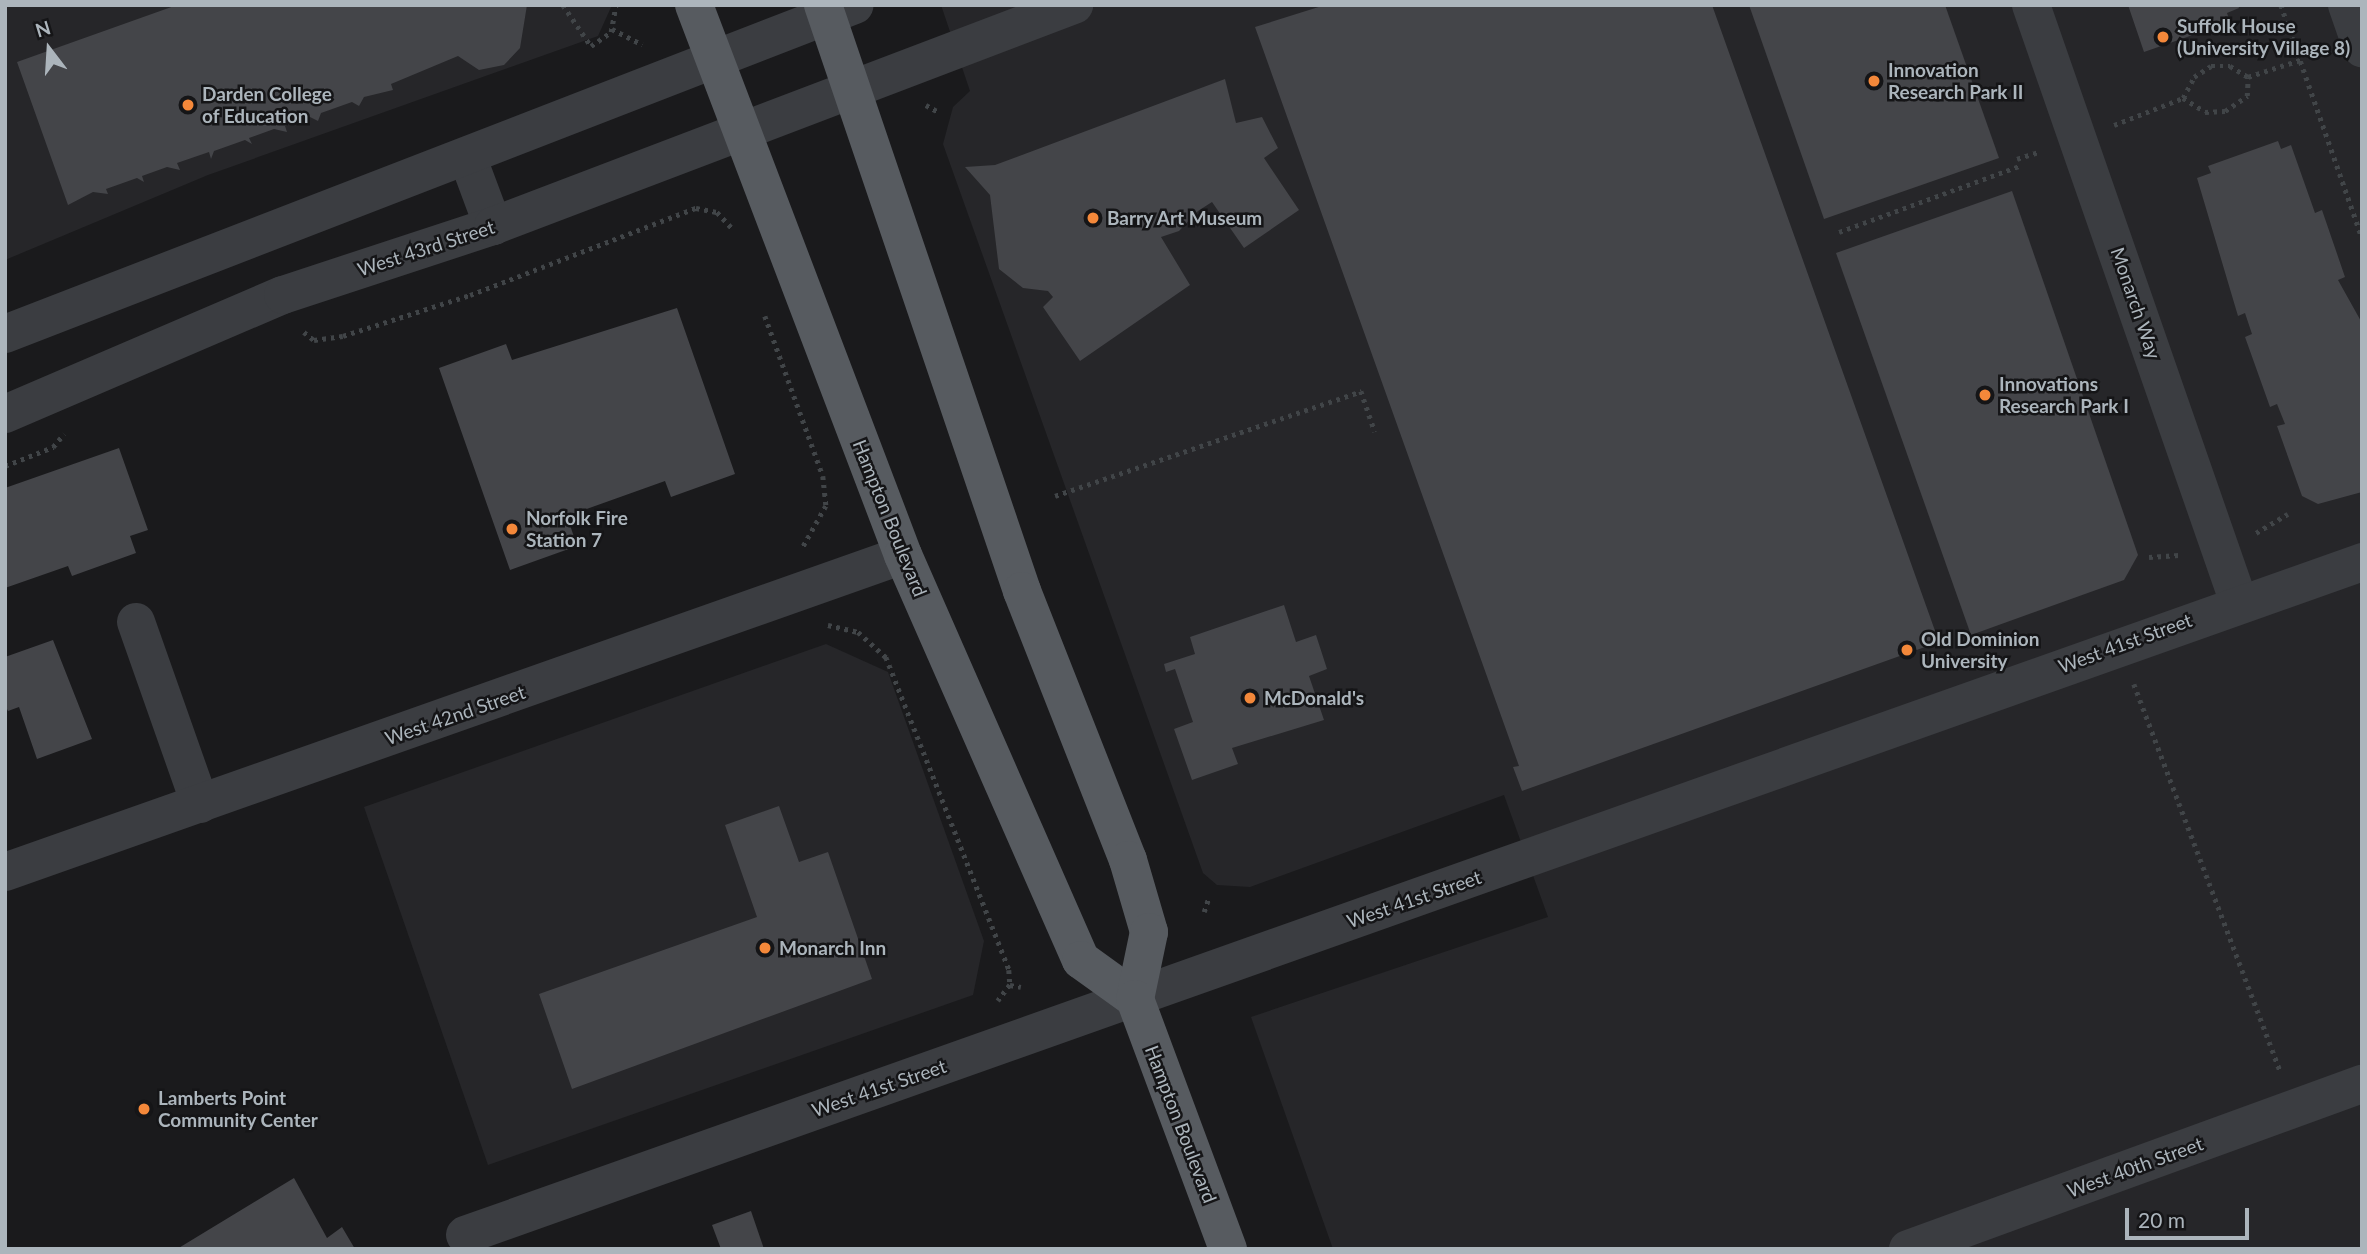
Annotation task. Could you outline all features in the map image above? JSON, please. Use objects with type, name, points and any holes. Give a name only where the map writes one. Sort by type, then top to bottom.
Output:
[{"type":"main road","name":"Hampton Boulevard","points":[[694,5],[903,555],[1081,960],[1135,999],[1228,1249]]},
{"type":"main road","points":[[835,9],[849,88],[1022,591],[1128,860],[1149,932],[1135,999]]},
{"type":"street","name":"West 43rd Street","points":[[5,414],[284,295],[493,226],[849,88],[1074,5]]},
{"type":"street","name":"Monarch Way","points":[[2031,5],[2239,603]]},
{"type":"street","points":[[2347,5],[2362,48]]},
{"type":"street","points":[[5,334],[715,62],[835,9]]},
{"type":"street","points":[[467,156],[493,226]]},
{"type":"street","name":"West 42nd Street","points":[[5,872],[903,555]]},
{"type":"street","name":"West 41st Street","points":[[465,1234],[1135,999],[2239,603],[2362,562]]},
{"type":"street","points":[[136,622],[200,804]]},
{"type":"street","name":"West 40th Street","points":[[1908,1249],[2362,1084]]},
{"type":"path","points":[[563,5],[591,46],[612,29],[616,5]]},
{"type":"path","points":[[2281,5],[2362,237]]},
{"type":"path","points":[[612,29],[642,44]]},
{"type":"path","points":[[2110,127],[2183,98],[2194,77],[2211,66],[2230,66],[2248,77],[2300,60]]},
{"type":"path","points":[[2183,98],[2205,112],[2225,111],[2247,96],[2248,77]]},
{"type":"path","points":[[1839,232],[2019,166]]},
{"type":"path","points":[[715,202],[717,212],[738,241]]},
{"type":"path","points":[[297,333],[327,341],[470,295],[685,212],[717,212]]},
{"type":"path","points":[[761,306],[823,476],[826,506],[802,549],[789,554]]},
{"type":"path","points":[[1055,496],[1361,391],[1375,432]]},
{"type":"path","points":[[5,466],[53,447],[68,429]]},
{"type":"path","points":[[2255,534],[2288,514]]},
{"type":"path","points":[[2149,557],[2181,555]]},
{"type":"path","points":[[814,630],[827,625],[858,632],[886,657],[1010,985]]},
{"type":"path","points":[[2120,646],[2295,1109]]},
{"type":"path","points":[[1204,912],[1209,897]]},
{"type":"path","points":[[1010,985],[1021,987]]},
{"type":"path","points":[[993,1008],[1010,985]]},
{"type":"shaded area","name":"Darden College of Education","points":[[5,5],[612,5],[598,36],[208,175],[5,260]]},
{"type":"shaded area","name":"Old Dominion University","points":[[941,5],[2362,5],[2362,1249],[1333,1249],[1251,1017],[1548,917],[1504,795],[1250,887],[1217,885],[1203,873],[943,144],[953,107],[970,91]]},
{"type":"shaded area","points":[[826,644],[888,672],[984,941],[973,995],[488,1165],[364,807]]},
{"type":"building","name":"Darden College of Education","points":[[177,5],[527,5],[520,48],[504,65],[479,70],[458,56],[391,84],[393,90],[364,97],[359,106],[352,102],[321,113],[318,121],[310,117],[285,126],[287,132],[274,129],[249,138],[252,144],[245,140],[214,151],[211,159],[209,152],[177,163],[180,170],[167,167],[142,176],[144,182],[137,178],[106,189],[108,194],[93,192],[68,205],[17,62]]},
{"type":"building","points":[[1325,5],[1712,5],[1939,642],[1522,791],[1513,767],[1519,766],[1255,27]]},
{"type":"building","name":"Innovation Research Park II","points":[[1749,5],[1945,5],[1999,158],[1824,219]]},
{"type":"building","name":"Suffolk House (University Village 8)","points":[[2128,5],[2238,5],[2239,8],[2227,13],[2230,22],[2144,52]]},
{"type":"building","name":"Barry Art Museum","points":[[1225,79],[1236,123],[1262,117],[1278,148],[1264,158],[1299,210],[1244,248],[1212,202],[1198,211],[1179,231],[1161,237],[1190,285],[1080,361],[1043,307],[1053,297],[1048,291],[1023,288],[999,269],[990,195],[965,167],[995,165]]},
{"type":"building","points":[[2278,141],[2281,149],[2291,145],[2315,213],[2322,210],[2345,277],[2338,280],[2362,323],[2362,492],[2318,504],[2302,496],[2277,426],[2285,424],[2277,404],[2270,407],[2245,337],[2252,334],[2245,313],[2238,316],[2197,178],[2211,173],[2208,166]]},
{"type":"building","name":"Innovations Research Park I","points":[[2012,191],[2138,555],[2124,580],[1971,635],[1836,253]]},
{"type":"building","points":[[677,308],[735,474],[671,497],[665,481],[567,516],[577,546],[510,570],[439,368],[506,344],[512,360]]},
{"type":"building","points":[[119,448],[148,530],[130,536],[136,553],[72,576],[68,566],[5,588],[5,488]]},
{"type":"building","name":"McDonald's","points":[[1284,605],[1296,642],[1316,635],[1327,669],[1309,676],[1324,720],[1232,748],[1238,764],[1192,780],[1174,729],[1193,722],[1175,669],[1166,672],[1164,664],[1195,654],[1190,637]]},
{"type":"building","points":[[53,640],[92,739],[37,759],[19,707],[8,711],[5,705],[5,657]]},
{"type":"building","name":"Monarch Inn","points":[[779,806],[799,862],[828,852],[872,979],[572,1089],[539,994],[757,917],[725,825]]},
{"type":"building","points":[[294,1178],[327,1238],[342,1227],[355,1249],[177,1249]]},
{"type":"building","points":[[751,1211],[764,1249],[721,1249],[712,1225]]},
{"type":"place","name":"Suffolk House (University Village 8)","points":[[2163,37]]},
{"type":"place","name":"Innovation Research Park II","points":[[1874,81]]},
{"type":"place","name":"Darden College of Education","points":[[188,105]]},
{"type":"place","name":"Barry Art Museum","points":[[1093,218]]},
{"type":"place","name":"Innovations Research Park I","points":[[1985,395]]},
{"type":"place","name":"Norfolk Fire Station 7","points":[[512,529]]},
{"type":"place","name":"Old Dominion University","points":[[1907,650]]},
{"type":"place","name":"McDonald's","points":[[1250,698]]},
{"type":"place","name":"Monarch Inn","points":[[765,948]]},
{"type":"place","name":"Lamberts Point Community Center","points":[[144,1109]]}]
